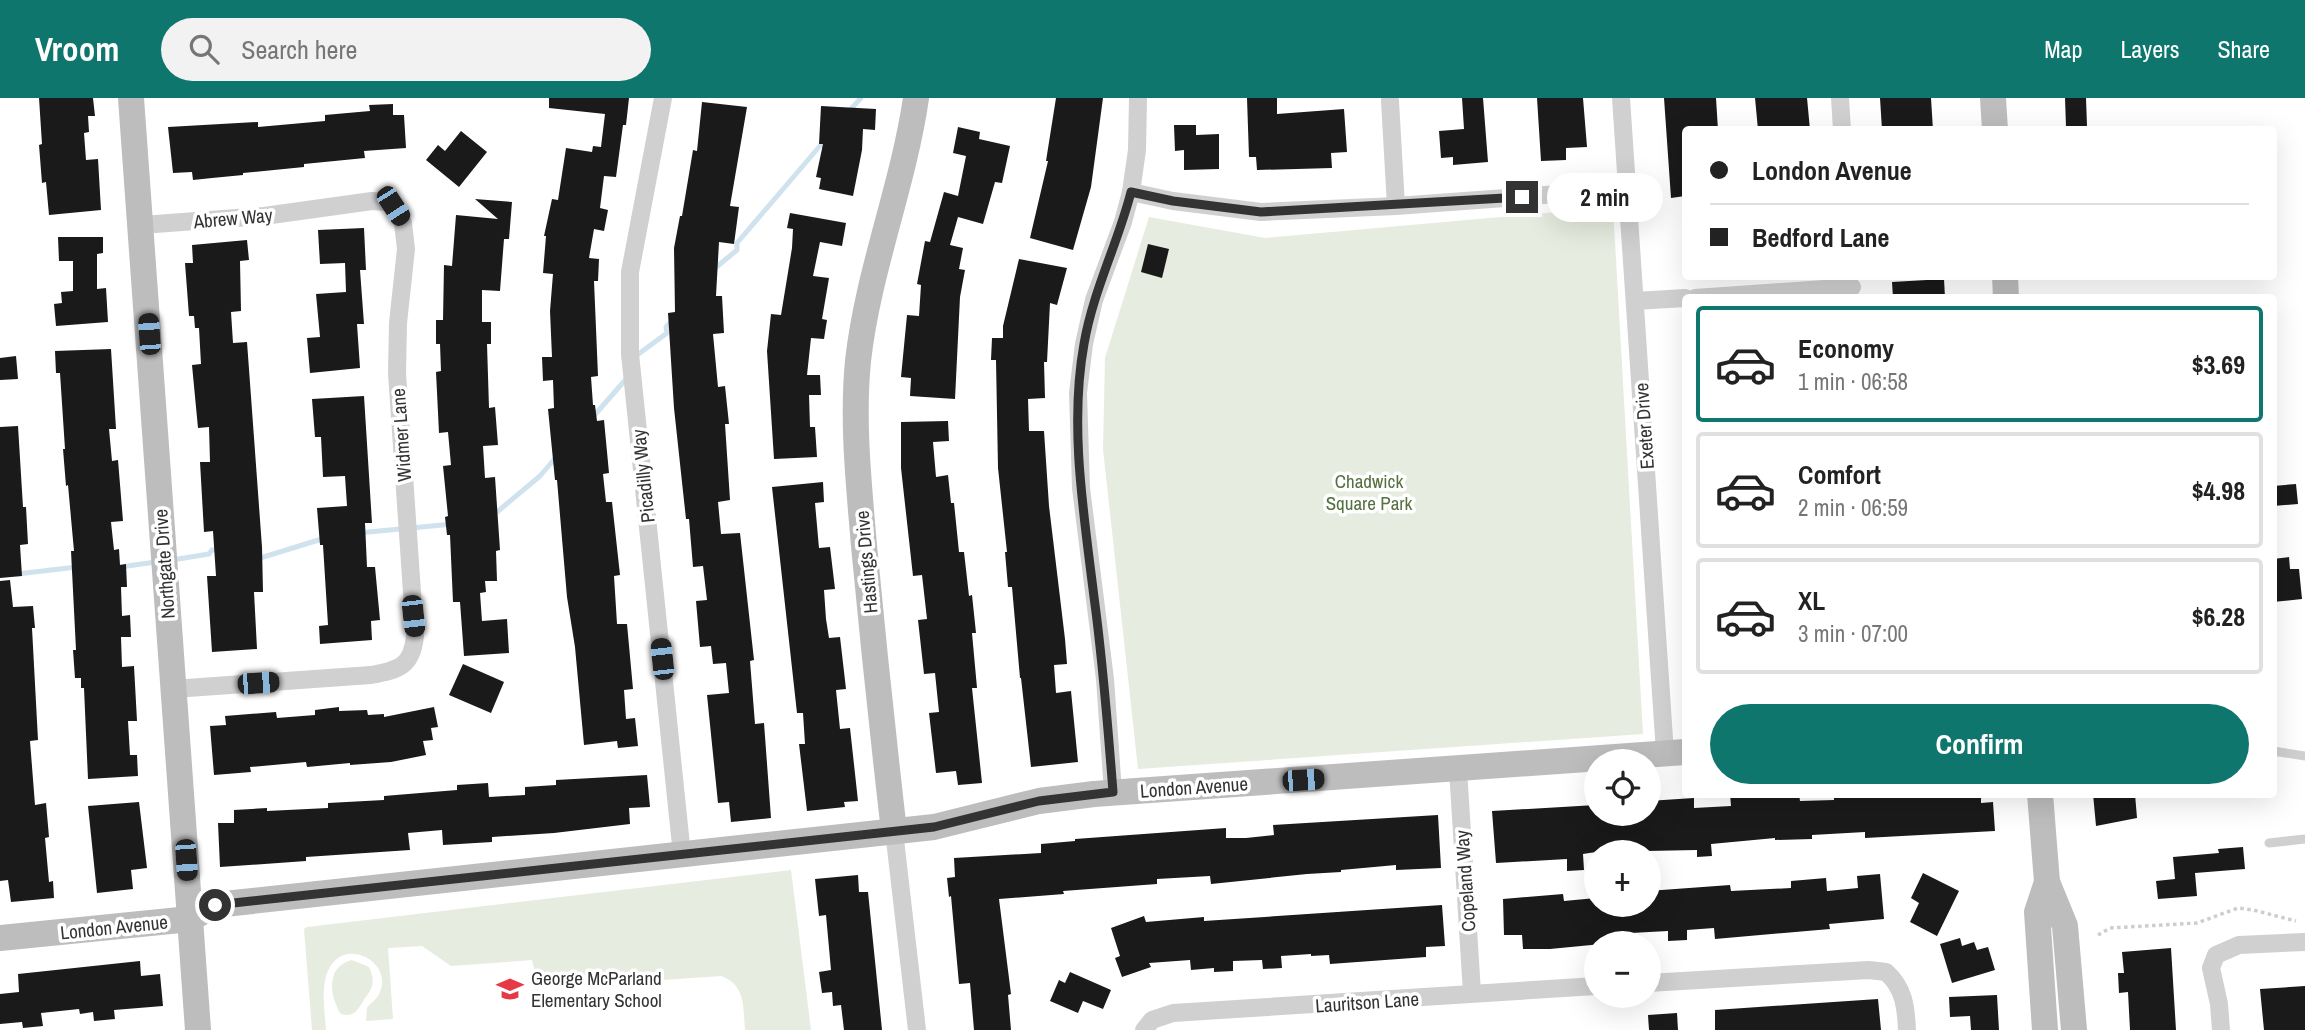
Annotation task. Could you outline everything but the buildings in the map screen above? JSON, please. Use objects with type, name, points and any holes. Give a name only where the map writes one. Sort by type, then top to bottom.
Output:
[{"type":"street","name":"Northgate Drive","points":[[131,98],[198,1030]]},
{"type":"street","name":"Picadilly Way","points":[[663,98],[630,272],[630,354],[682,856]]},
{"type":"street","name":"Hastings Drive","points":[[916,98],[909,143],[879,250],[864,318],[858,365],[857,465],[869,600],[917,1030]]},
{"type":"street","points":[[1113,792],[1105,679],[1081,488],[1079,393],[1084,344],[1094,300],[1123,222],[1131,192],[1137,150],[1138,98]]},
{"type":"street","name":"Exeter Drive","points":[[1621,98],[1675,752]]},
{"type":"street","points":[[1840,98],[1842,126]]},
{"type":"street","points":[[1993,98],[1995,126]]},
{"type":"street","points":[[1390,101],[1396,206]]},
{"type":"street","points":[[1131,192],[1173,201],[1261,212],[1396,206],[1627,189]]},
{"type":"street","name":"Widmer Lane","points":[[173,689],[336,678],[392,671],[403,666],[414,648],[397,373],[398,323],[406,249],[403,223],[393,206],[386,202],[372,201],[324,208]]},
{"type":"street","name":"Abrew Way","points":[[142,225],[264,216],[324,208]]},
{"type":"street","points":[[1752,294],[1852,287]]},
{"type":"street","points":[[1636,301],[1682,298]]},
{"type":"street","name":"London Avenue","points":[[0,938],[190,919],[215,905],[934,827],[1039,801],[1113,792],[1675,752]]},
{"type":"street","name":"Copeland Way","points":[[1458,769],[1472,993]]},
{"type":"street","points":[[2040,798],[2048,882],[2065,926],[2074,1030]]},
{"type":"street","points":[[2045,1030],[2037,912],[2048,882]]},
{"type":"street","points":[[2221,1030],[2219,1004],[2211,968],[2216,956],[2239,945],[2305,942]]},
{"type":"street","points":[[1661,982],[1870,970],[1886,972],[1901,989],[1908,1030]]},
{"type":"street","name":"Lauritson Lane","points":[[1144,1030],[1152,1020],[1173,1013],[1412,1000],[1472,993],[1584,987]]},
{"type":"lane","points":[[2277,752],[2305,756]]},
{"type":"lane","points":[[2269,843],[2305,839]]},
{"type":"path","points":[[2098,935],[2110,928],[2197,923],[2238,908],[2296,920]]},
{"type":"green space","name":"Chadwick Square Park","points":[[1613,207],[1643,734],[1138,769],[1103,449],[1105,358],[1149,217],[1265,238]]},
{"type":"green space","points":[[791,870],[811,1030],[745,1030],[739,991],[721,976],[560,987],[541,979],[532,960],[451,966],[422,946],[388,948],[393,1019],[366,1021],[367,1008],[378,996],[382,983],[380,972],[373,962],[363,956],[340,956],[331,965],[325,981],[326,1030],[312,1030],[304,929],[307,927]]},
{"type":"green space","points":[[352,960],[369,967],[373,983],[356,1011],[346,1015],[341,1014],[337,1007],[332,982],[338,968]]},
{"type":"waterway","points":[[849,111],[861,98]]},
{"type":"waterway","points":[[714,269],[737,250],[737,243],[825,140]]},
{"type":"waterway","points":[[633,358],[667,333],[666,327],[672,321]]},
{"type":"waterway","points":[[592,418],[627,378]]},
{"type":"waterway","points":[[491,512],[497,512],[540,476],[557,456]]},
{"type":"waterway","points":[[358,533],[453,524]]},
{"type":"waterway","points":[[257,559],[325,538]]},
{"type":"waterway","points":[[172,560],[209,554],[212,550],[220,549]]},
{"type":"waterway","points":[[120,567],[156,562]]},
{"type":"waterway","points":[[17,574],[77,567]]},
{"type":"place","name":"George McParland Elementary School","points":[[510,989]]},
{"type":"route","points":[[215,905],[934,827],[1039,801],[1113,792],[1105,679],[1081,488],[1079,393],[1084,344],[1094,300],[1123,222],[1131,192],[1173,201],[1261,212],[1522,197]]}]
